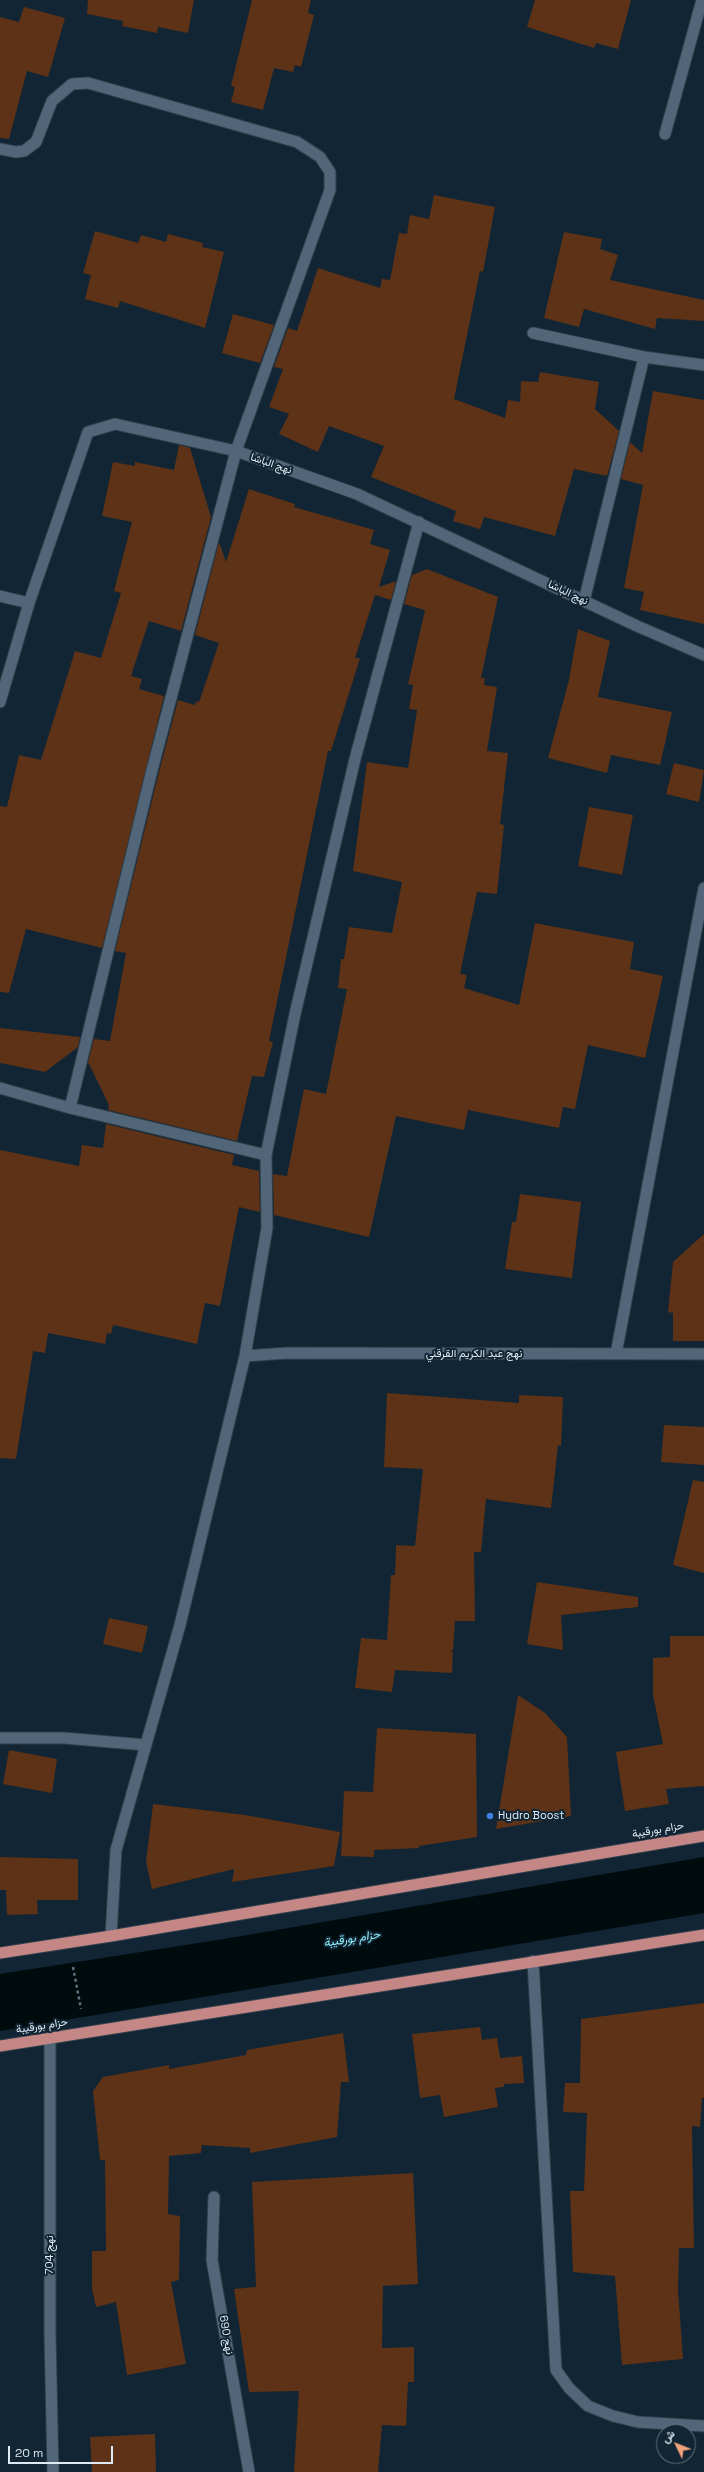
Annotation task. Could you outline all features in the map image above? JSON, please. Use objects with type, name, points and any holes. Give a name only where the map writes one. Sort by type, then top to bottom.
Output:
[{"type":"highway","name":"حزام بورقيبة","points":[[0,1953],[111,1936],[704,1836]]},
{"type":"highway","name":"حزام بورقيبة","points":[[0,2046],[704,1935]]},
{"type":"street","points":[[665,134],[702,0]]},
{"type":"street","points":[[0,149],[16,152],[24,151],[36,142],[52,102],[72,84],[88,83],[297,142],[320,158],[330,172],[330,190],[236,451],[152,770],[70,1108]]},
{"type":"street","points":[[533,333],[644,357],[704,365]]},
{"type":"street","points":[[584,601],[644,357]]},
{"type":"street","name":"نهج الباشا","points":[[0,702],[29,602],[88,432],[115,424],[236,451],[357,494],[584,601],[704,655]]},
{"type":"street","points":[[111,1936],[116,1850],[180,1625],[244,1356],[267,1228],[266,1155],[295,1014],[355,759],[419,522]]},
{"type":"street","points":[[0,596],[29,602]]},
{"type":"street","points":[[616,1354],[704,888]]},
{"type":"street","points":[[0,1088],[70,1108],[266,1155]]},
{"type":"street","name":"نهج عبد الكريم القرقني","points":[[244,1356],[287,1353],[704,1354]]},
{"type":"street","points":[[0,1738],[64,1738],[146,1745]]},
{"type":"street","points":[[533,1961],[556,2370],[569,2388],[588,2406],[613,2416],[638,2422],[704,2426]]},
{"type":"street","name":"نهج 704","points":[[50,2038],[50,2334],[53,2472]]},
{"type":"street","name":"نهج 690","points":[[214,2197],[212,2260],[249,2472]]},
{"type":"path","points":[[72,1960],[81,2012]]},
{"type":"water","points":[[704,1857],[704,1913],[0,2031],[0,1974],[224,1939]]},
{"type":"building","points":[[88,0],[194,0],[188,33],[158,27],[157,33],[122,26],[123,21],[87,14]]},
{"type":"building","points":[[252,0],[311,0],[308,13],[314,15],[301,67],[295,65],[293,72],[274,68],[263,110],[231,102],[235,87],[231,86]]},
{"type":"building","points":[[535,0],[631,0],[618,49],[596,43],[594,48],[527,27]]},
{"type":"building","points":[[24,7],[65,18],[48,77],[27,71],[9,139],[0,138],[0,17],[19,22]]},
{"type":"building","points":[[434,195],[495,207],[483,272],[480,271],[454,399],[505,418],[508,400],[520,402],[521,381],[538,382],[540,372],[599,382],[595,409],[619,431],[607,476],[574,469],[555,536],[484,517],[480,529],[453,521],[456,511],[371,477],[384,446],[329,426],[318,452],[279,434],[289,414],[269,407],[283,369],[274,367],[288,328],[297,331],[318,268],[380,288],[382,279],[390,280],[399,233],[407,234],[410,215],[429,219]]},
{"type":"building","points":[[95,231],[138,243],[141,235],[166,242],[168,234],[203,243],[202,247],[224,252],[205,328],[120,301],[118,308],[85,299],[91,275],[83,273]]},
{"type":"building","points":[[564,232],[602,239],[600,249],[618,255],[610,280],[704,300],[704,321],[657,318],[655,329],[584,309],[579,327],[544,318]]},
{"type":"building","points":[[233,314],[274,325],[260,363],[222,353]]},
{"type":"building","points":[[653,391],[704,400],[704,624],[640,610],[644,592],[624,588],[643,485],[621,479],[630,442],[642,453]]},
{"type":"building","points":[[179,445],[190,448],[211,517],[181,631],[149,621],[131,676],[142,679],[139,689],[164,696],[102,948],[26,929],[9,993],[0,992],[0,806],[7,807],[19,755],[41,760],[75,651],[101,658],[121,593],[114,591],[132,522],[102,516],[113,462],[135,466],[135,462],[174,470]]},
{"type":"building","points":[[249,489],[295,504],[294,507],[374,530],[370,544],[390,550],[379,587],[396,581],[391,600],[375,595],[355,658],[360,658],[331,751],[328,751],[269,1041],[273,1042],[264,1077],[252,1076],[237,1141],[108,1110],[109,1105],[88,1062],[94,1039],[110,1041],[126,953],[115,951],[159,772],[178,700],[195,705],[196,701],[199,702],[219,643],[195,635],[219,542],[226,562]]},
{"type":"building","points":[[427,569],[498,597],[481,678],[485,678],[484,685],[497,687],[487,751],[508,753],[500,824],[504,825],[497,894],[477,892],[460,974],[467,975],[464,988],[519,1005],[535,923],[634,942],[630,969],[663,976],[645,1058],[588,1045],[575,1109],[563,1107],[559,1128],[468,1110],[464,1130],[396,1116],[369,1237],[274,1215],[273,1174],[287,1176],[304,1089],[326,1094],[347,989],[338,988],[341,959],[344,959],[349,927],[392,933],[402,882],[353,871],[367,762],[408,768],[417,710],[409,709],[413,685],[408,684],[425,610],[404,604],[412,575]]},
{"type":"building","points":[[578,629],[610,641],[598,697],[672,712],[660,765],[611,755],[607,773],[548,758],[569,680]]},
{"type":"building","points":[[674,763],[704,770],[699,802],[666,794]]},
{"type":"building","points":[[589,807],[633,815],[622,875],[578,866]]},
{"type":"building","points":[[0,1028],[80,1037],[78,1047],[45,1072],[0,1063]]},
{"type":"building","points":[[106,1124],[234,1155],[232,1165],[259,1171],[260,1212],[239,1207],[220,1306],[205,1303],[197,1344],[113,1325],[111,1334],[107,1333],[105,1344],[48,1333],[45,1353],[33,1351],[16,1459],[0,1458],[0,1150],[79,1166],[82,1145],[103,1148]]},
{"type":"building","points":[[520,1194],[581,1202],[572,1278],[505,1269],[512,1222],[516,1222]]},
{"type":"building","points":[[704,1234],[704,1341],[673,1341],[673,1313],[668,1312],[673,1262]]},
{"type":"building","points":[[387,1393],[519,1403],[519,1395],[563,1397],[561,1446],[558,1445],[551,1508],[486,1499],[481,1552],[474,1552],[475,1621],[455,1621],[453,1650],[450,1650],[453,1652],[452,1673],[395,1670],[392,1692],[355,1688],[361,1638],[387,1640],[391,1575],[395,1575],[396,1545],[415,1546],[423,1469],[384,1467]]},
{"type":"building","points":[[664,1425],[704,1427],[704,1465],[661,1462]]},
{"type":"building","points":[[693,1480],[704,1482],[704,1573],[673,1565]]},
{"type":"building","points":[[537,1582],[638,1597],[638,1607],[561,1615],[563,1650],[527,1644]]},
{"type":"building","points":[[109,1618],[148,1626],[142,1653],[103,1644]]},
{"type":"building","points":[[670,1636],[704,1636],[704,1786],[666,1789],[669,1804],[625,1811],[616,1752],[663,1744],[653,1695],[653,1658],[670,1657]]},
{"type":"building","points":[[518,1695],[545,1713],[567,1737],[571,1816],[496,1829]]},
{"type":"building","points":[[377,1728],[476,1734],[477,1837],[419,1846],[419,1848],[374,1850],[374,1857],[341,1856],[344,1791],[373,1792]]},
{"type":"building","points":[[9,1750],[57,1759],[52,1793],[3,1784]]},
{"type":"building","points":[[153,1804],[245,1815],[340,1832],[334,1866],[232,1882],[234,1869],[152,1889],[146,1862]]},
{"type":"building","points":[[0,1857],[78,1859],[78,1900],[37,1900],[38,1914],[7,1915],[6,1890],[0,1890]]},
{"type":"building","points":[[704,2003],[704,2098],[702,2098],[700,2127],[692,2126],[694,2248],[679,2248],[678,2290],[683,2359],[622,2365],[615,2276],[573,2272],[570,2191],[584,2191],[587,2113],[563,2112],[565,2083],[580,2083],[581,2019]]},
{"type":"building","points":[[480,2027],[482,2040],[497,2038],[500,2058],[522,2056],[524,2083],[504,2084],[504,2087],[495,2088],[498,2107],[444,2117],[440,2095],[420,2098],[412,2034]]},
{"type":"building","points":[[343,2033],[349,2082],[341,2082],[337,2137],[250,2153],[250,2148],[202,2145],[201,2153],[169,2156],[168,2214],[180,2216],[179,2280],[171,2282],[186,2364],[127,2375],[116,2302],[96,2307],[92,2289],[92,2251],[106,2251],[105,2160],[100,2160],[93,2091],[103,2077],[169,2065],[169,2069],[246,2055],[247,2050]]},
{"type":"building","points":[[413,2173],[418,2284],[383,2286],[382,2348],[414,2347],[414,2382],[408,2382],[406,2426],[382,2425],[378,2472],[294,2472],[299,2391],[249,2392],[234,2289],[256,2287],[252,2182]]},
{"type":"building","points":[[155,2434],[156,2472],[92,2472],[90,2437]]},
{"type":"place","name":"Hydro Boost","points":[[490,1816]]}]
